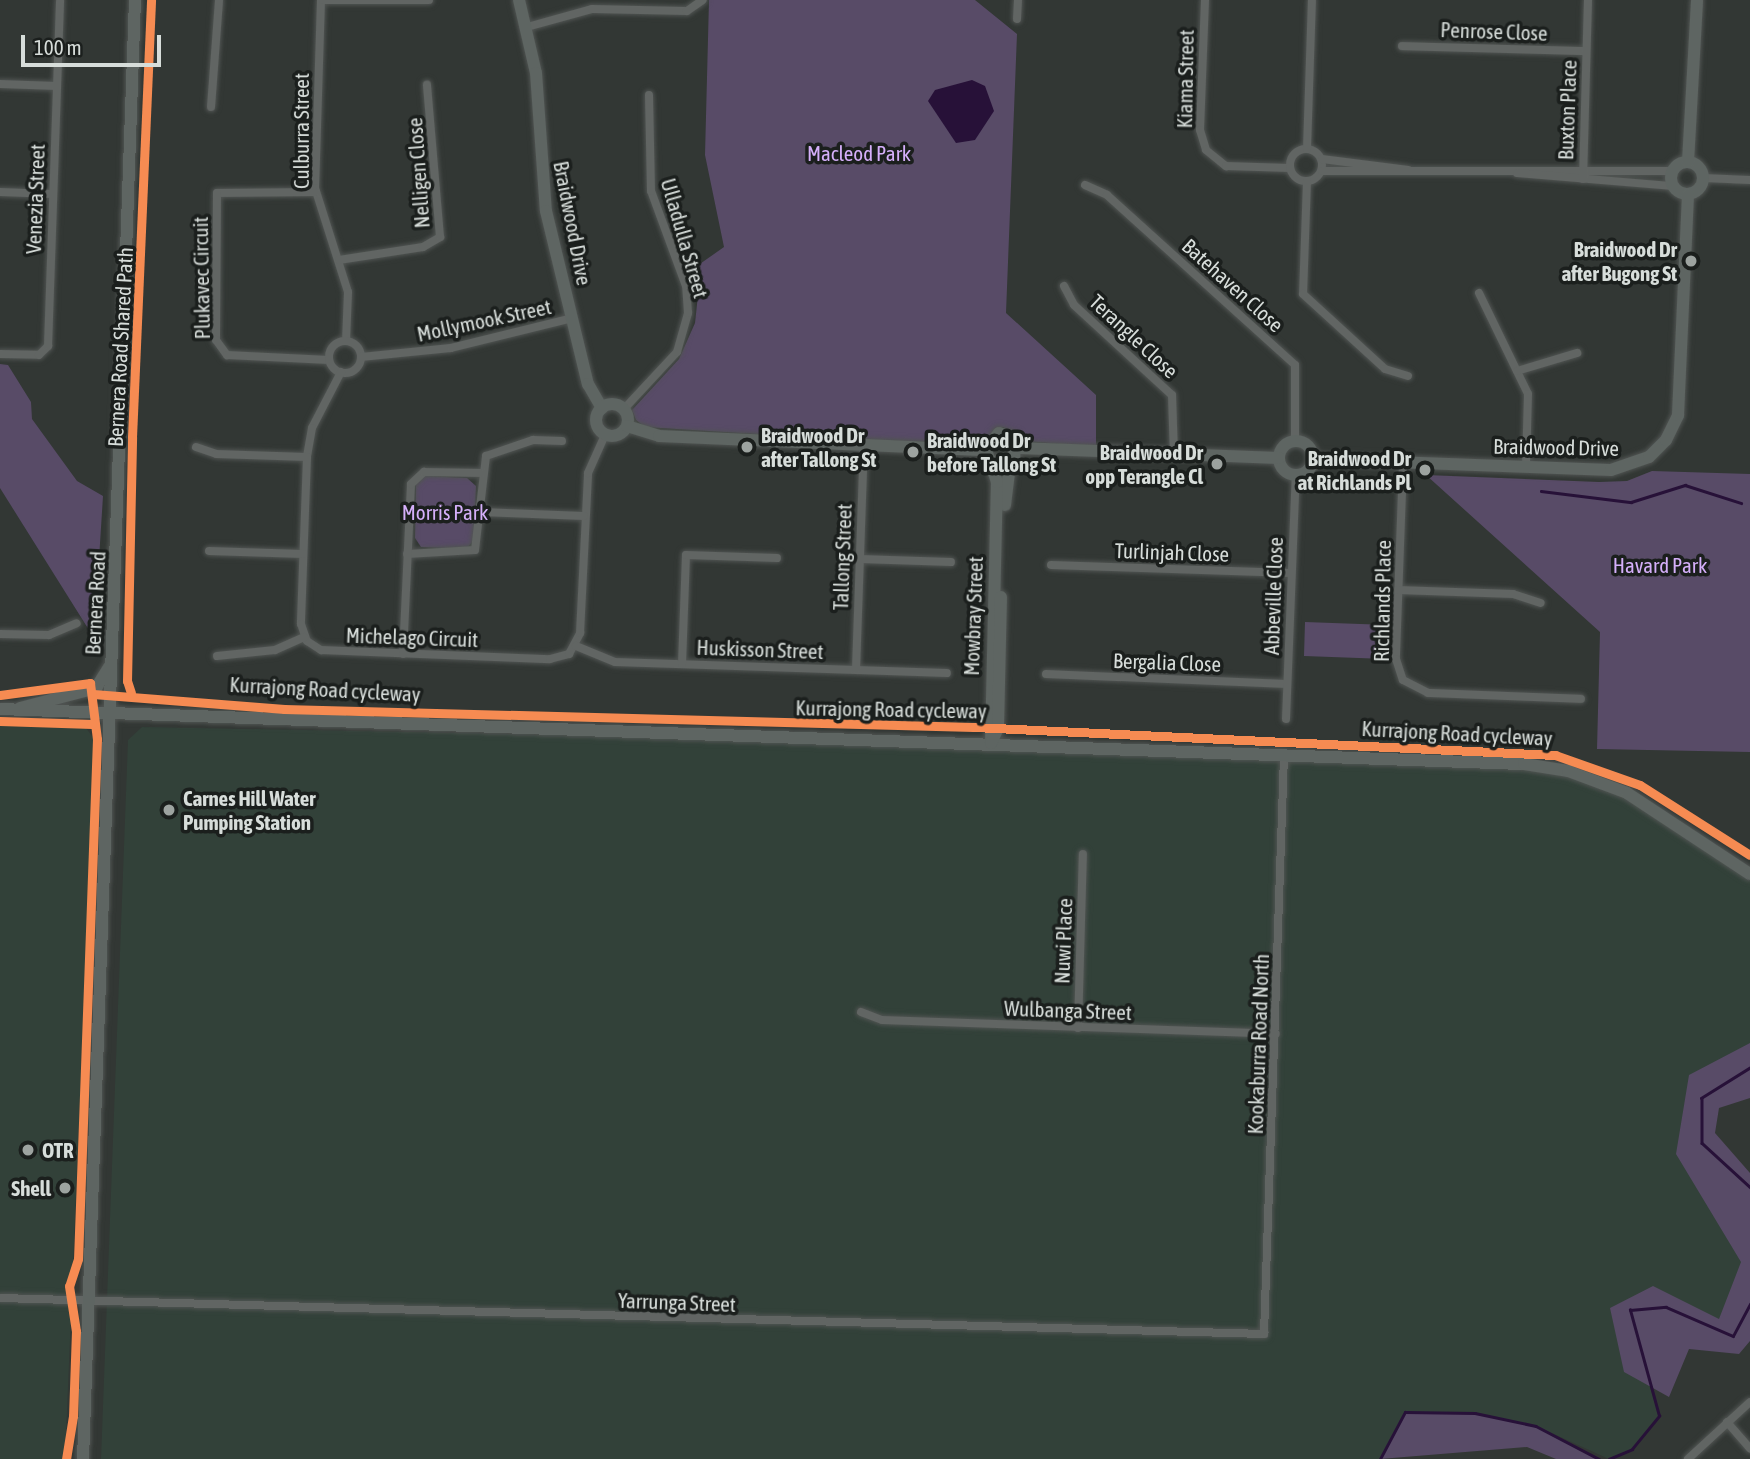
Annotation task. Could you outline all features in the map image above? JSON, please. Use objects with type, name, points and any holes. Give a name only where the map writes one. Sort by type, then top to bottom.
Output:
[{"type":"main road","name":"Bernera Road","points":[[83,1459],[113,713],[111,664],[135,0]]},
{"type":"main road","name":"Braidwood Drive","points":[[519,0],[527,27],[546,211],[590,390],[602,408]]},
{"type":"main road","points":[[1688,162],[1672,171],[1673,186],[1688,194],[1703,178],[1688,162],[1697,0]]},
{"type":"main road","name":"Braidwood Drive","points":[[1313,459],[1620,469],[1649,457],[1670,435],[1684,347],[1688,194]]},
{"type":"main road","points":[[602,408],[624,409],[627,426],[616,436],[605,435],[597,425],[602,408]]},
{"type":"main road","points":[[627,426],[659,436],[864,446],[989,456],[1010,464],[1019,448]]},
{"type":"main road","points":[[989,456],[994,435],[1005,433],[1019,448],[1174,455],[1279,458],[1295,442],[1306,445],[1313,459],[1296,475],[1282,468],[1279,458]]},
{"type":"main road","name":"Mowbray Street","points":[[989,456],[997,482],[991,743]]},
{"type":"main road","name":"Mowbray Street","points":[[991,743],[998,728],[1010,464]]},
{"type":"main road","points":[[14,710],[96,688],[111,664]]},
{"type":"main road","points":[[0,709],[991,743],[1284,755],[1568,771],[1628,793],[1750,874]]},
{"type":"street","name":"Venezia Street","points":[[0,354],[39,355],[48,346],[60,0]]},
{"type":"street","points":[[211,107],[219,0]]},
{"type":"street","points":[[322,0],[429,0]]},
{"type":"street","name":"Culburra Street","points":[[322,0],[316,192],[349,299],[346,341]]},
{"type":"street","points":[[527,27],[592,9],[687,11],[703,0]]},
{"type":"street","points":[[1017,19],[1018,0]]},
{"type":"street","name":"Kiama Street","points":[[1205,0],[1200,130],[1206,150],[1226,166],[1290,168]]},
{"type":"street","points":[[1307,149],[1312,0]]},
{"type":"street","name":"Buxton Place","points":[[1583,175],[1588,0]]},
{"type":"street","name":"Penrose Close","points":[[1402,46],[1586,51]]},
{"type":"street","points":[[0,84],[57,86]]},
{"type":"street","name":"Nelligen Close","points":[[339,260],[423,247],[440,237],[427,85]]},
{"type":"street","name":"Ulladulla Street","points":[[624,409],[677,352],[688,313],[686,286],[651,191],[649,95]]},
{"type":"street","points":[[1307,149],[1292,157],[1290,168],[1307,181]]},
{"type":"street","points":[[1307,149],[1322,159],[1408,170]]},
{"type":"street","points":[[1322,159],[1322,171]]},
{"type":"street","points":[[1307,181],[1322,171],[1408,170],[1583,175],[1672,171]]},
{"type":"street","points":[[1583,175],[1673,186]]},
{"type":"street","points":[[1703,178],[1750,180]]},
{"type":"street","points":[[1307,181],[1303,294],[1385,369],[1408,376]]},
{"type":"street","name":"Batehaven Close","points":[[1085,185],[1107,195],[1295,365],[1295,442]]},
{"type":"street","points":[[0,192],[53,194]]},
{"type":"street","name":"Plukavec Circuit","points":[[316,192],[217,192],[216,340],[232,356],[329,359]]},
{"type":"street","name":"Terangle Close","points":[[1064,286],[1074,305],[1172,395],[1174,455]]},
{"type":"street","points":[[1479,293],[1528,398],[1526,467]]},
{"type":"street","name":"Mollymook Street","points":[[361,357],[451,348],[572,318]]},
{"type":"street","points":[[346,341],[361,357],[352,371],[341,372],[329,359],[334,345],[346,341]]},
{"type":"street","points":[[1517,371],[1577,353]]},
{"type":"street","points":[[218,656],[275,650],[304,637],[303,554],[307,457],[312,428],[341,372]]},
{"type":"street","points":[[576,646],[588,473],[605,435]]},
{"type":"street","points":[[407,554],[471,553],[481,512],[481,473],[493,451],[544,438],[562,441]]},
{"type":"street","name":"Tallong Street","points":[[856,670],[864,446]]},
{"type":"street","points":[[196,447],[216,454],[307,457]]},
{"type":"street","name":"Richlands Place","points":[[1403,464],[1396,659],[1412,688],[1581,699]]},
{"type":"street","points":[[403,654],[409,489],[416,475],[481,473]]},
{"type":"street","name":"Abbeville Close","points":[[1286,719],[1296,475]]},
{"type":"street","points":[[481,512],[584,516]]},
{"type":"street","points":[[209,551],[303,554]]},
{"type":"street","points":[[682,664],[686,555],[777,558]]},
{"type":"street","points":[[860,559],[951,562]]},
{"type":"street","name":"Turlinjah Close","points":[[1051,565],[1291,573]]},
{"type":"street","points":[[1398,590],[1513,594],[1541,603]]},
{"type":"street","points":[[0,634],[50,635],[78,623]]},
{"type":"street","name":"Michelago Circuit","points":[[304,637],[321,650],[403,654],[555,659],[576,646]]},
{"type":"street","name":"Huskisson Street","points":[[576,646],[601,660],[947,673]]},
{"type":"street","name":"Bergalia Close","points":[[1046,674],[1287,684]]},
{"type":"street","name":"Kookaburra Road North","points":[[1264,1334],[1284,755]]},
{"type":"street","name":"Nuwi Place","points":[[1077,1028],[1083,854]]},
{"type":"street","name":"Wulbanga Street","points":[[861,1012],[882,1020],[1276,1034]]},
{"type":"street","name":"Yarrunga Street","points":[[0,1298],[1264,1334]]},
{"type":"street","points":[[1688,1459],[1750,1402]]},
{"type":"street","points":[[1727,1422],[1750,1448]]},
{"type":"shaded area","points":[[972,80],[985,86],[994,111],[975,140],[956,143],[928,101],[935,90]]},
{"type":"shaded area","points":[[0,721],[83,724],[95,740],[65,1459],[0,1459]]},
{"type":"shaded area","points":[[142,727],[991,743],[1568,771],[1655,809],[1750,873],[1750,1068],[1723,1090],[1702,1143],[1750,1186],[1750,1304],[1642,1362],[1659,1416],[1632,1449],[1609,1459],[1536,1426],[1475,1413],[1406,1412],[1380,1459],[101,1459],[128,740]]},
{"type":"green space","name":"Macleod Park","points":[[709,0],[975,0],[1017,34],[1006,313],[1096,395],[1096,447],[1026,441],[1003,427],[979,442],[851,440],[645,427],[636,420],[632,410],[679,359],[695,323],[698,295],[687,273],[724,247],[705,155]]},
{"type":"green space","points":[[0,364],[8,365],[31,402],[32,419],[77,481],[103,496],[94,638],[0,488]]},
{"type":"green space","name":"Havard Park","points":[[1652,471],[1750,474],[1750,752],[1597,749],[1600,632],[1426,475],[1599,482],[1627,481]]},
{"type":"green space","name":"Morris Park","points":[[424,476],[467,478],[476,486],[474,540],[466,549],[421,547],[415,538],[416,484]]},
{"type":"green space","points":[[1305,622],[1388,625],[1386,659],[1304,656]]},
{"type":"green space","points":[[1750,1043],[1750,1098],[1719,1108],[1715,1133],[1750,1173],[1750,1341],[1739,1354],[1689,1349],[1669,1397],[1624,1372],[1610,1308],[1653,1286],[1719,1319],[1741,1262],[1676,1154],[1689,1075]]},
{"type":"green space","points":[[1405,1412],[1475,1413],[1536,1426],[1599,1459],[1556,1459],[1527,1447],[1380,1459]]},
{"type":"waterway","points":[[1541,491],[1631,502],[1685,485],[1741,503]]},
{"type":"waterway","points":[[1750,1068],[1702,1098],[1702,1143],[1750,1187]]},
{"type":"waterway","points":[[1609,1459],[1632,1449],[1659,1416],[1630,1310],[1666,1307],[1733,1336],[1750,1304]]},
{"type":"waterway","points":[[1380,1459],[1405,1412],[1475,1413],[1536,1426],[1599,1459]]},
{"type":"cycle path","name":"Bernera Road Shared Path","points":[[131,693],[127,681],[132,437],[151,0]]},
{"type":"cycle path","points":[[0,695],[90,683],[97,739],[78,1259],[69,1286],[76,1331],[73,1416],[66,1459]]},
{"type":"cycle path","name":"Kurrajong Road cycleway","points":[[93,694],[284,709],[974,727],[1555,755],[1640,785],[1750,855]]},
{"type":"cycle path","points":[[0,721],[92,724]]},
{"type":"place","name":"Braidwood Dr after Bugong St","points":[[1691,261]]},
{"type":"place","name":"Braidwood Dr after Tallong St","points":[[747,447]]},
{"type":"place","name":"Braidwood Dr before Tallong St","points":[[913,452]]},
{"type":"place","name":"Braidwood Dr opp Terangle Cl","points":[[1217,464]]},
{"type":"place","name":"Braidwood Dr at Richlands Pl","points":[[1425,470]]},
{"type":"place","name":"Carnes Hill Water Pumping Station","points":[[169,810]]},
{"type":"place","name":"OTR","points":[[28,1150]]},
{"type":"place","name":"Shell","points":[[65,1188]]}]
